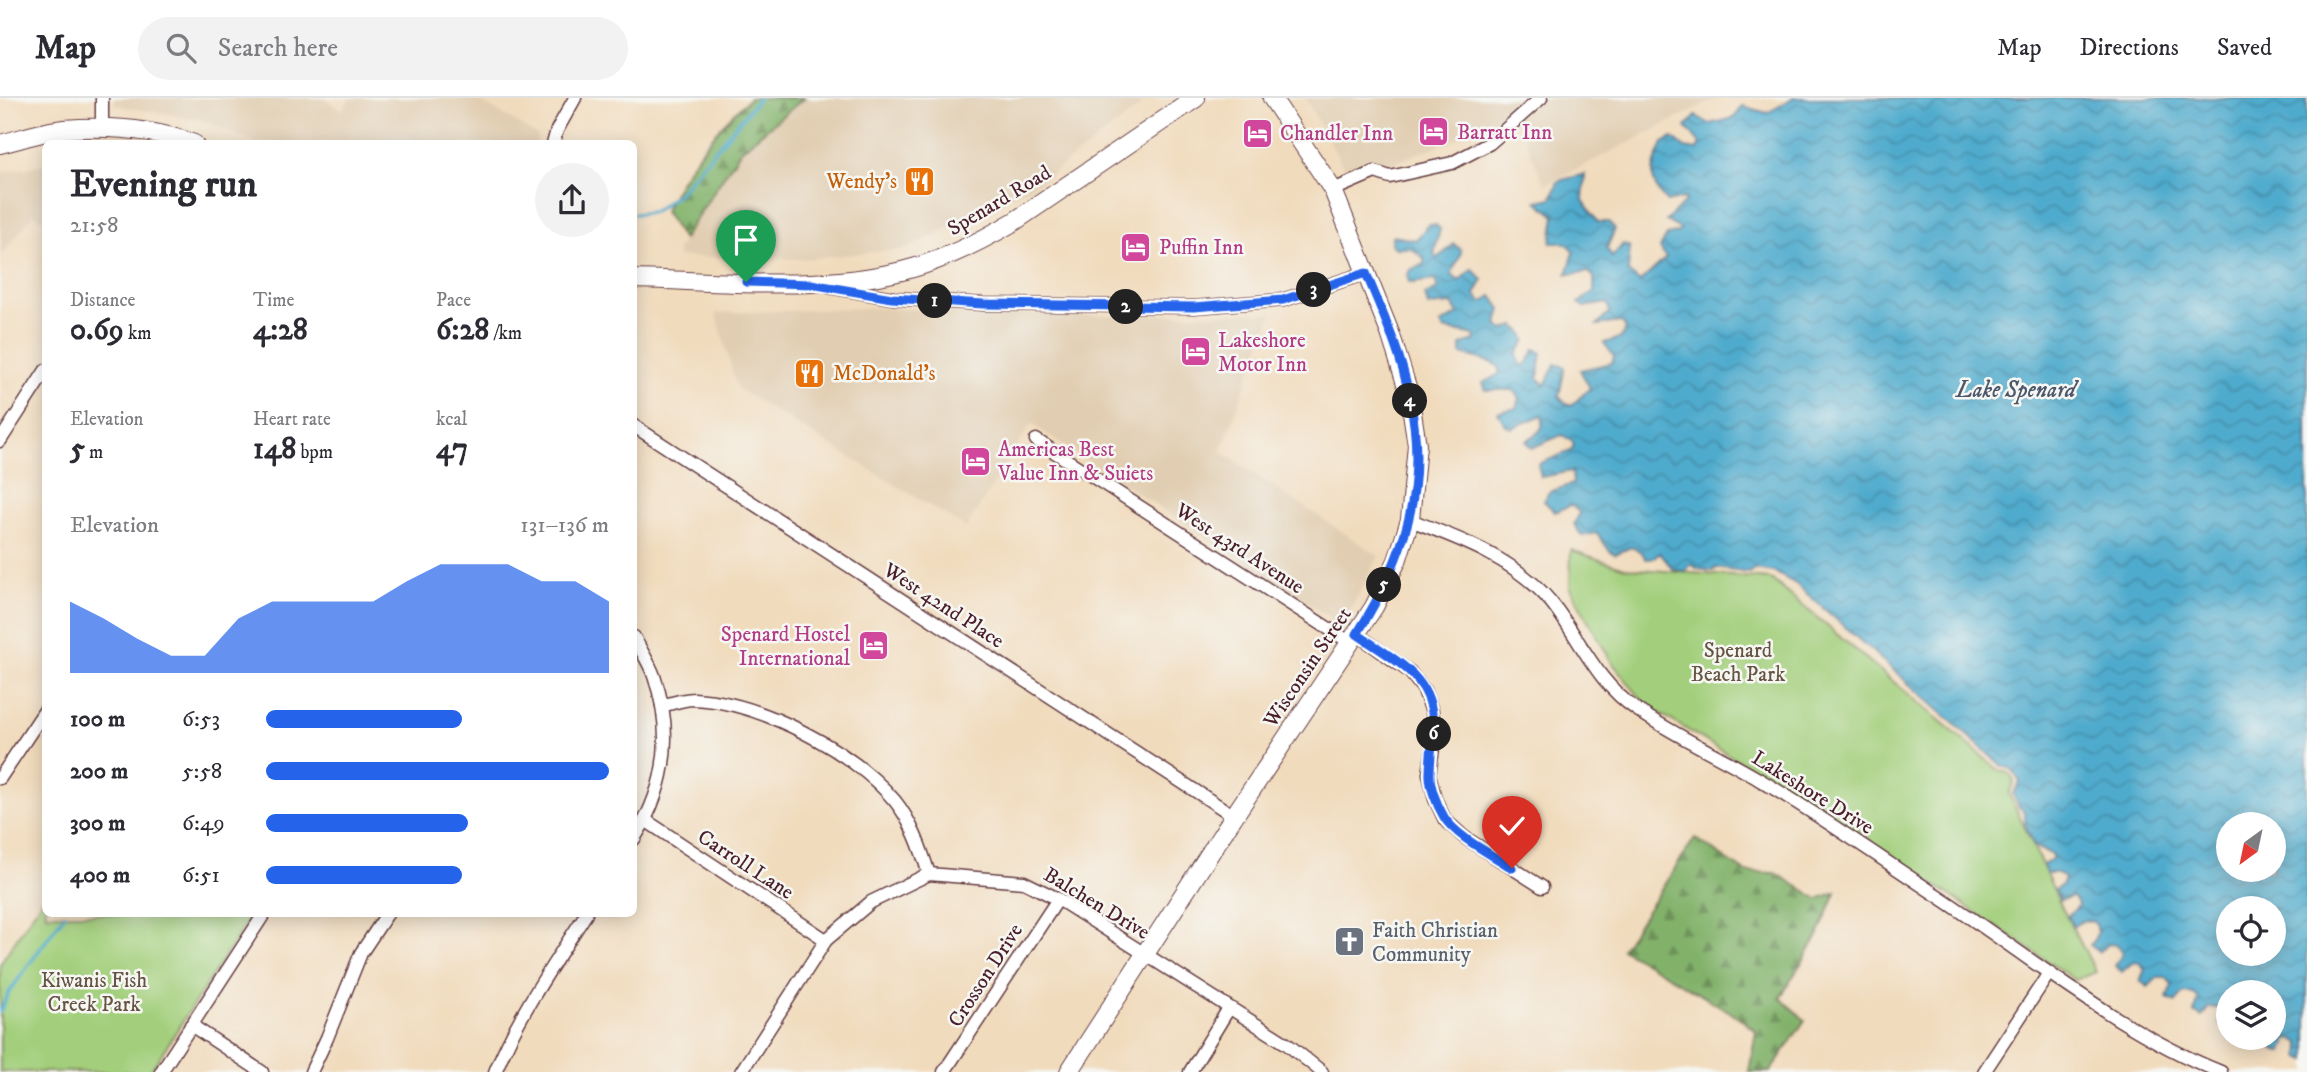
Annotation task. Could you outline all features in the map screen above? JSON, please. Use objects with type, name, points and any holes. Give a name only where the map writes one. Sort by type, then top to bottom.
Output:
[{"type":"street","points":[[102,98],[102,128]]},
{"type":"street","points":[[554,140],[575,98]]},
{"type":"street","name":"Spenard Road","points":[[637,279],[811,284],[888,274],[947,257],[1015,221],[1196,98]]},
{"type":"street","name":"Wisconsin Street","points":[[1069,1072],[1234,816],[1374,607],[1397,561],[1410,520],[1417,445],[1409,393],[1390,334],[1333,190],[1272,98]]},
{"type":"street","points":[[1333,190],[1375,172],[1390,177],[1452,163],[1490,143],[1541,98]]},
{"type":"street","points":[[0,144],[62,129],[102,128],[147,132],[178,140]]},
{"type":"street","points":[[811,284],[892,298],[983,304],[1194,307],[1283,300],[1366,273]]},
{"type":"street","points":[[888,274],[880,283],[879,289],[892,298]]},
{"type":"street","points":[[0,441],[42,376]]},
{"type":"street","name":"West 42nd Place","points":[[637,428],[1234,816]]},
{"type":"street","name":"West 43rd Avenue","points":[[1037,440],[1354,639],[1410,671],[1424,690],[1432,711],[1434,735],[1429,774],[1435,799],[1445,820],[1464,837],[1542,887]]},
{"type":"street","name":"Lakeshore Drive","points":[[1410,520],[1463,540],[1501,560],[1531,583],[1550,602],[1612,690],[1636,709],[1763,782],[1941,898],[2144,1036],[2221,1072]]},
{"type":"street","points":[[637,642],[653,674],[662,706],[665,743],[660,787],[637,834]]},
{"type":"street","points":[[662,706],[690,699],[729,703],[767,715],[816,739],[860,769],[895,802],[918,840],[929,874]]},
{"type":"street","points":[[0,778],[42,715]]},
{"type":"street","name":"Carroll Lane","points":[[645,820],[826,940]]},
{"type":"street","name":"Balchen Drive","points":[[741,1072],[826,940],[871,902],[929,874],[976,876],[1024,883],[1058,899],[1287,1044],[1322,1072]]},
{"type":"street","name":"Crosson Drive","points":[[944,1072],[1058,899]]},
{"type":"street","points":[[161,1072],[262,917]]},
{"type":"street","points":[[311,1072],[361,953],[385,917]]},
{"type":"street","points":[[495,1072],[525,1008],[584,917]]},
{"type":"street","points":[[1984,1072],[2049,973]]},
{"type":"street","points":[[1190,1072],[1229,1008]]},
{"type":"street","points":[[191,1025],[262,1072]]},
{"type":"street","points":[[2184,1057],[2200,1072]]},
{"type":"shaded area","points":[[115,98],[323,98],[342,110],[350,98],[476,98],[538,136],[538,140],[250,140],[205,121],[114,105]]},
{"type":"shaded area","points":[[804,98],[1137,98],[1141,106],[1041,182],[906,249],[803,259],[679,257],[677,250],[741,150]]},
{"type":"shaded area","points":[[1305,98],[1717,98],[1545,185],[1513,111],[1489,125],[1394,163],[1348,175]]},
{"type":"shaded area","points":[[42,165],[42,219],[34,214],[0,257],[0,173]]},
{"type":"shaded area","points":[[876,308],[1083,316],[1272,313],[1221,452],[1379,556],[1342,625],[1031,424],[966,528],[737,388],[716,313]]},
{"type":"green space","points":[[750,98],[804,98],[741,150],[683,239],[664,212],[701,151]]},
{"type":"green space","name":"Spenard Beach Park","points":[[1571,550],[1625,568],[1771,579],[2000,771],[2009,773],[2014,781],[2009,794],[2062,908],[2096,972],[2075,980],[1855,831],[1646,705],[1611,661],[1570,588]]},
{"type":"green space","points":[[1695,838],[1745,872],[1776,873],[1818,899],[1836,892],[1818,936],[1780,998],[1805,1020],[1770,1072],[1749,1072],[1756,1031],[1737,1016],[1622,949]]},
{"type":"green space","name":"Kiwanis Fish Creek Park","points":[[42,900],[42,917],[250,917],[150,1072],[0,1072],[0,964]]},
{"type":"water","name":"Lake Spenard","points":[[1794,98],[2307,98],[2307,1060],[2300,1057],[2301,1044],[2294,1039],[2288,1040],[2286,1044],[2286,980],[2216,980],[2216,1008],[2209,1007],[2202,1017],[2194,1012],[2199,999],[2194,994],[2184,993],[2176,1002],[2167,998],[2172,985],[2166,977],[2158,977],[2148,987],[2140,981],[2145,969],[2140,963],[2133,962],[2122,972],[2115,966],[2122,954],[2118,945],[2109,944],[2098,952],[2090,945],[2097,934],[2096,925],[2084,920],[2073,926],[2068,917],[2078,906],[2077,901],[2073,897],[2060,900],[2055,890],[2063,884],[2064,878],[2057,873],[2046,873],[2043,865],[2053,858],[2051,854],[2034,846],[2025,823],[2025,811],[2019,807],[2013,794],[2020,782],[2012,769],[2002,766],[1796,584],[1774,572],[1753,569],[1750,573],[1715,568],[1713,571],[1698,569],[1691,564],[1685,572],[1673,569],[1660,553],[1646,559],[1641,551],[1631,547],[1615,554],[1597,533],[1582,536],[1574,524],[1580,513],[1571,505],[1555,512],[1544,501],[1549,492],[1573,484],[1572,471],[1541,477],[1538,464],[1571,451],[1574,445],[1571,440],[1562,435],[1531,448],[1526,441],[1542,428],[1542,415],[1512,428],[1505,425],[1498,412],[1517,408],[1520,398],[1513,390],[1486,390],[1483,383],[1499,374],[1499,367],[1494,363],[1461,354],[1461,345],[1475,341],[1474,335],[1443,329],[1441,324],[1458,314],[1452,304],[1428,306],[1425,295],[1438,289],[1435,280],[1412,283],[1407,276],[1410,270],[1424,264],[1424,258],[1411,248],[1396,248],[1391,244],[1392,236],[1416,240],[1429,224],[1436,225],[1440,229],[1434,253],[1437,259],[1454,244],[1461,250],[1452,275],[1459,281],[1472,269],[1483,280],[1475,294],[1482,303],[1492,296],[1501,309],[1497,325],[1504,330],[1515,326],[1526,340],[1517,354],[1520,365],[1527,364],[1535,349],[1542,353],[1538,378],[1545,385],[1555,364],[1565,367],[1559,396],[1571,406],[1590,388],[1580,370],[1612,363],[1614,356],[1604,343],[1621,338],[1626,328],[1622,322],[1597,325],[1610,313],[1607,303],[1585,307],[1579,303],[1594,291],[1594,277],[1589,272],[1567,274],[1574,252],[1567,243],[1551,243],[1555,216],[1537,201],[1552,198],[1558,181],[1585,174],[1583,200],[1598,222],[1609,222],[1615,229],[1607,248],[1612,257],[1623,244],[1630,247],[1628,272],[1640,282],[1666,258],[1660,248],[1667,235],[1677,233],[1680,229],[1666,221],[1686,201],[1685,198],[1667,202],[1653,180],[1654,167],[1663,143],[1673,138],[1685,148],[1697,150],[1700,144],[1686,127],[1696,116],[1710,124],[1734,118],[1743,106],[1767,113]]},
{"type":"waterway","points":[[637,214],[653,212],[679,193],[759,98]]},
{"type":"waterway","points":[[0,1012],[8,994],[63,917]]},
{"type":"place","name":"Barratt Inn","points":[[1434,132]]},
{"type":"place","name":"Chandler Inn","points":[[1257,133]]},
{"type":"place","name":"Wendy's","points":[[920,181]]},
{"type":"place","name":"Puffin Inn","points":[[1136,247]]},
{"type":"place","name":"Lakeshore Motor Inn","points":[[1195,352]]},
{"type":"place","name":"McDonald's","points":[[810,373]]},
{"type":"place","name":"Americas Best Value Inn & Suiets","points":[[975,461]]},
{"type":"place","name":"Spenard Hostel International","points":[[873,646]]},
{"type":"place","name":"Faith Christian Community","points":[[1349,942]]},
{"type":"route","points":[[746,282],[811,284],[892,298],[983,304],[1194,307],[1283,300],[1366,273],[1409,393],[1417,445],[1410,520],[1397,561],[1357,634],[1410,671],[1424,690],[1432,711],[1434,735],[1429,774],[1435,799],[1445,820],[1464,837],[1512,868]]}]
